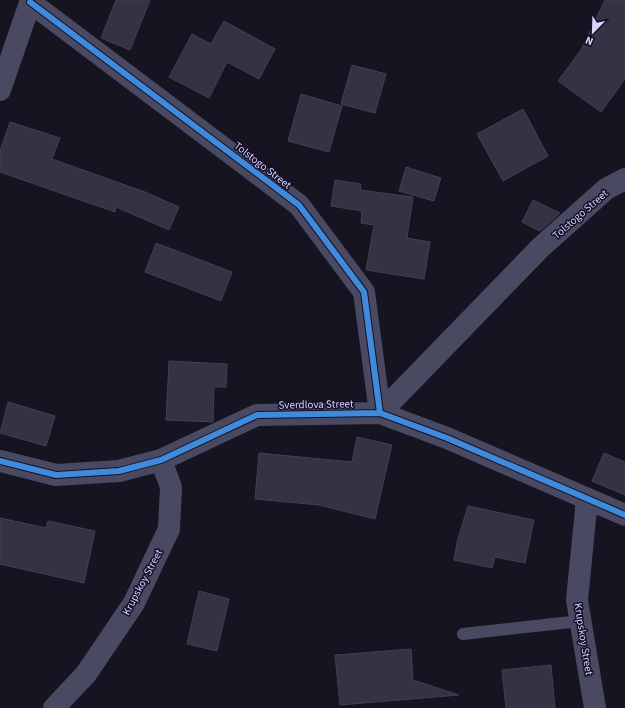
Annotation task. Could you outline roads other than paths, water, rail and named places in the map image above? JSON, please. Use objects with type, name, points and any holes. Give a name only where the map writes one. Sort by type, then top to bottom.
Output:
[{"type":"street","points":[[0,90],[30,1]]},
{"type":"street","name":"Tolstogo Street","points":[[30,1],[299,205],[364,292],[380,413]]},
{"type":"street","name":"Tolstogo Street","points":[[380,413],[540,248],[606,189],[625,179]]},
{"type":"street","name":"Sverdlova Street","points":[[0,461],[56,474],[119,471],[161,460],[257,415],[380,413],[454,441],[625,515]]},
{"type":"street","name":"Krupskoy Street","points":[[54,708],[86,674],[134,603],[169,529],[171,487],[161,460]]},
{"type":"street","name":"Krupskoy Street","points":[[587,499],[577,600],[595,708]]},
{"type":"lane","points":[[462,634],[580,621]]}]
